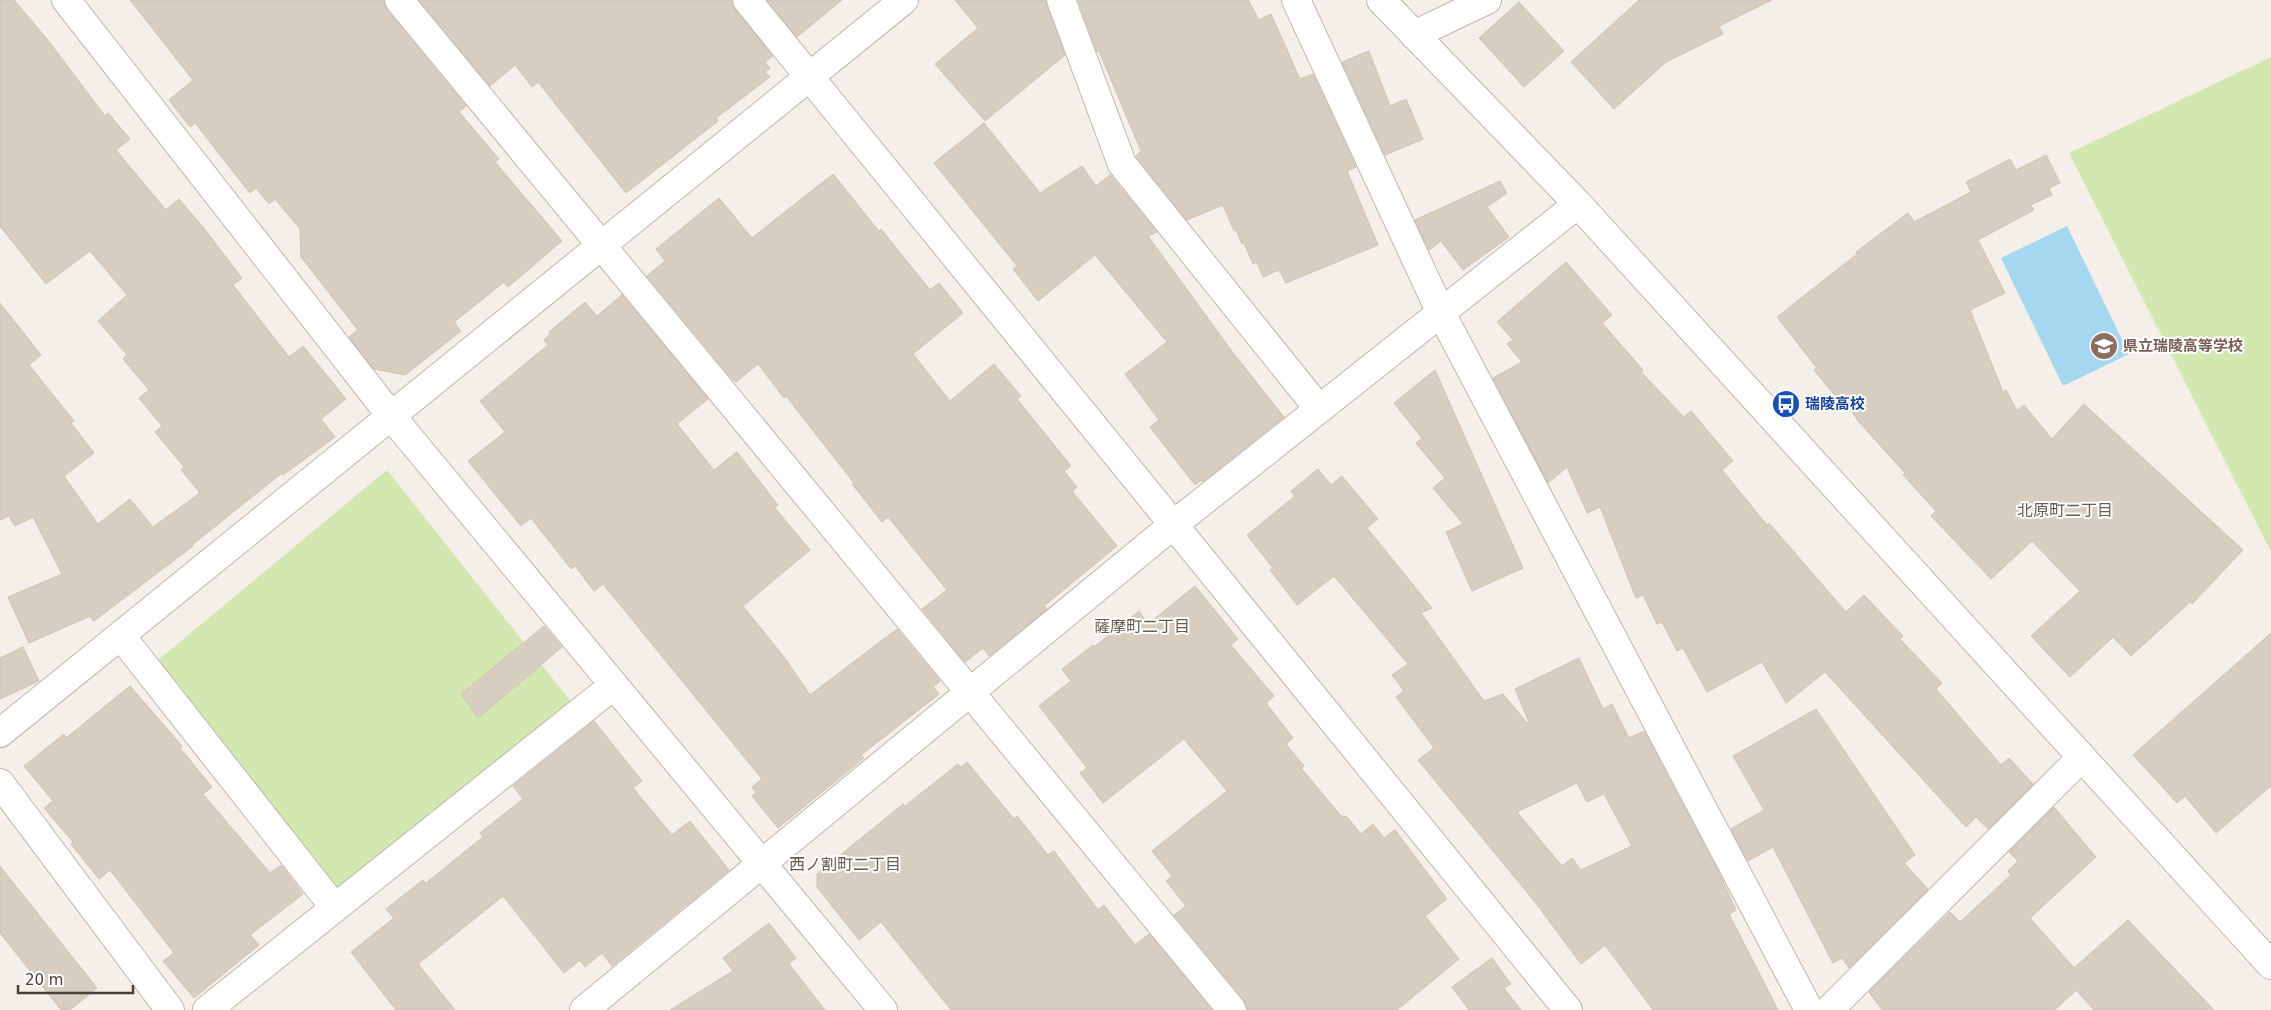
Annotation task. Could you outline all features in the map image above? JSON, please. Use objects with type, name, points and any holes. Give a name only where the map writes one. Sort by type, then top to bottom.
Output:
[{"type":"street","points":[[66,0],[392,417],[882,1010]]},
{"type":"street","points":[[399,0],[1232,1010]]},
{"type":"street","points":[[747,0],[1568,1010]]},
{"type":"street","points":[[0,733],[904,0]]},
{"type":"street","points":[[1061,0],[1122,164],[1319,409]]},
{"type":"street","points":[[1296,0],[1441,313],[1809,1010]]},
{"type":"street","points":[[1381,0],[1578,204],[2080,759],[2271,965]]},
{"type":"street","points":[[1414,35],[1487,0]]},
{"type":"street","points":[[584,1010],[1174,525],[1578,204]]},
{"type":"street","points":[[121,636],[334,908]]},
{"type":"street","points":[[207,1010],[614,685]]},
{"type":"street","points":[[1829,1010],[2080,759]]},
{"type":"street","points":[[0,783],[170,1010]]},
{"type":"green space","points":[[2271,57],[2271,552],[2069,153]]},
{"type":"green space","points":[[387,470],[576,708],[326,897],[141,674]]},
{"type":"water","points":[[2067,226],[2129,354],[2063,386],[2001,258]]},
{"type":"building","points":[[0,0],[14,0],[47,39],[105,116],[108,113],[130,139],[116,150],[166,210],[179,199],[203,227],[242,278],[233,285],[289,357],[303,346],[346,399],[321,419],[335,437],[283,475],[282,473],[193,546],[94,621],[90,616],[29,643],[8,597],[62,574],[33,517],[15,526],[9,516],[0,520],[0,303],[41,355],[29,365],[74,421],[71,423],[94,453],[64,476],[98,524],[130,499],[153,527],[200,493],[181,470],[184,467],[155,432],[162,426],[139,398],[149,390],[123,359],[127,355],[98,321],[127,295],[90,251],[46,284],[0,226]]},
{"type":"building","points":[[130,0],[384,0],[387,10],[466,106],[459,112],[499,159],[495,162],[562,241],[508,287],[504,282],[454,322],[461,331],[405,375],[374,369],[349,337],[358,330],[301,257],[300,229],[275,199],[269,204],[256,188],[250,193],[195,123],[190,127],[169,100],[193,80]]},
{"type":"building","points":[[419,0],[732,0],[735,10],[773,56],[765,62],[770,68],[765,72],[770,77],[716,118],[718,121],[626,193],[538,82],[532,87],[515,65],[490,86]]},
{"type":"building","points":[[767,0],[842,0],[797,37]]},
{"type":"building","points":[[955,0],[1046,0],[1065,55],[985,121],[935,64],[978,28]]},
{"type":"building","points":[[1078,0],[1248,0],[1259,20],[1271,14],[1300,79],[1313,74],[1356,167],[1347,171],[1378,245],[1286,283],[1279,270],[1263,277],[1257,262],[1253,264],[1244,243],[1242,244],[1236,230],[1234,231],[1223,205],[1187,220],[1136,156],[1141,151],[1099,51],[1097,52]]},
{"type":"building","points":[[1639,0],[1772,0],[1719,26],[1723,34],[1666,62],[1614,109],[1571,62]]},
{"type":"building","points":[[1519,2],[1564,51],[1524,87],[1479,38]]},
{"type":"building","points":[[1369,51],[1390,106],[1406,99],[1423,139],[1385,155],[1342,62]]},
{"type":"building","points":[[984,123],[1040,193],[1082,166],[1096,186],[1110,175],[1157,232],[1148,236],[1234,354],[1284,417],[1202,482],[1201,480],[1195,485],[1150,427],[1159,420],[1125,374],[1167,342],[1095,255],[1038,301],[1013,269],[1017,266],[934,163]]},
{"type":"building","points":[[2046,155],[2060,183],[2049,188],[2052,195],[2031,205],[2034,210],[1978,240],[2005,293],[1970,310],[2003,392],[2006,390],[2017,411],[2024,405],[2052,439],[2084,404],[2243,550],[2192,604],[2190,602],[2131,656],[2113,637],[2070,677],[2031,636],[2080,591],[2032,541],[1991,579],[1931,516],[1936,511],[1903,475],[1905,473],[1859,422],[1849,407],[1847,410],[1814,370],[1817,368],[1777,317],[1857,254],[1856,252],[1908,213],[1914,222],[1971,192],[1966,182],[2010,159],[2016,170]]},
{"type":"building","points":[[833,174],[879,231],[881,229],[930,290],[939,283],[963,313],[913,354],[950,401],[994,364],[1021,396],[1017,399],[1071,466],[1064,471],[1077,487],[1072,491],[1117,546],[1044,606],[1047,609],[989,656],[983,648],[965,662],[922,609],[947,590],[888,517],[882,522],[786,396],[784,398],[758,364],[736,382],[733,380],[647,276],[665,261],[656,249],[719,198],[752,238]]},
{"type":"building","points":[[1500,181],[1507,193],[1487,207],[1509,237],[1463,270],[1441,241],[1429,250],[1415,220]]},
{"type":"building","points":[[1566,262],[1612,315],[1602,323],[1643,370],[1641,372],[1684,417],[1691,411],[1733,461],[1722,470],[1767,525],[1769,523],[1846,612],[1864,595],[1903,636],[1900,639],[1942,683],[1936,689],[2001,765],[2009,758],[2033,784],[1988,829],[1976,817],[1966,827],[1825,672],[1786,703],[1762,662],[1707,692],[1683,648],[1677,651],[1662,622],[1657,624],[1643,595],[1636,598],[1600,507],[1587,513],[1567,467],[1548,483],[1493,378],[1522,362],[1507,344],[1513,340],[1497,322]]},
{"type":"building","points":[[622,295],[708,399],[677,424],[714,470],[737,452],[778,505],[775,508],[810,550],[743,606],[784,657],[810,695],[897,629],[940,681],[933,687],[939,694],[861,755],[864,758],[778,828],[752,796],[756,793],[752,787],[762,779],[603,584],[594,591],[575,566],[571,569],[531,518],[521,526],[468,461],[505,432],[480,401],[548,345],[544,340],[550,334],[549,332],[585,302],[597,316]]},
{"type":"building","points":[[1435,370],[1523,568],[1472,591],[1446,532],[1463,524],[1433,488],[1445,478],[1416,443],[1422,438],[1394,403]]},
{"type":"building","points":[[1318,469],[1331,485],[1342,476],[1378,519],[1367,528],[1432,608],[1421,613],[1484,701],[1503,694],[1527,723],[1529,722],[1515,689],[1579,658],[1603,709],[1612,704],[1629,738],[1644,731],[1721,877],[1736,910],[1729,914],[1778,1010],[1653,1010],[1605,945],[1581,964],[1535,902],[1418,760],[1434,748],[1396,697],[1404,691],[1392,675],[1408,664],[1334,576],[1297,605],[1270,570],[1273,568],[1247,535],[1295,496],[1291,491]],"holes":[[[1577,783],[1587,802],[1604,794],[1632,846],[1581,870],[1572,858],[1562,866],[1517,812]]]},
{"type":"building","points":[[1195,586],[1238,639],[1231,645],[1274,696],[1266,703],[1293,738],[1286,744],[1304,766],[1301,768],[1341,816],[1347,817],[1361,834],[1373,824],[1384,838],[1395,830],[1447,899],[1425,916],[1459,959],[1397,1010],[1247,1010],[1244,1000],[1174,915],[1186,906],[1166,881],[1172,876],[1152,851],[1227,791],[1184,739],[1103,803],[1080,773],[1087,768],[1039,706],[1071,681],[1062,669],[1093,645],[1094,647],[1139,611],[1148,624]]},
{"type":"building","points":[[544,626],[562,647],[478,718],[461,694]]},
{"type":"building","points":[[2271,633],[2271,786],[2216,833],[2185,796],[2177,803],[2133,755]]},
{"type":"building","points":[[23,647],[39,681],[0,699],[0,658]]},
{"type":"building","points":[[130,686],[182,746],[180,748],[212,787],[203,794],[270,873],[281,865],[303,894],[250,935],[259,945],[194,998],[163,961],[174,953],[110,870],[99,879],[71,844],[73,842],[44,808],[53,801],[24,766],[64,734],[66,738]]},
{"type":"building","points":[[1816,709],[1915,855],[1904,863],[1928,889],[1849,968],[1842,958],[1833,963],[1773,847],[1748,861],[1731,829],[1764,810],[1733,756]]},
{"type":"building","points":[[594,721],[642,781],[633,788],[672,835],[690,821],[729,870],[612,966],[602,953],[585,967],[580,960],[564,973],[503,896],[418,964],[455,1010],[396,1010],[351,952],[394,918],[386,909],[423,880],[426,883],[483,837],[480,833],[523,799],[513,786]]},
{"type":"building","points":[[967,762],[1014,819],[1017,816],[1048,855],[1054,851],[1098,910],[1104,905],[1135,945],[1149,934],[1212,1010],[951,1010],[881,922],[859,940],[817,887],[817,874],[903,804],[905,806],[958,764],[961,767]]},
{"type":"building","points":[[2054,807],[2096,857],[2030,918],[2074,968],[2128,920],[2214,1010],[2094,1010],[2076,990],[2055,1010],[1882,1010],[1869,992],[1950,912],[1960,922],[2011,875],[2008,871],[2018,861],[2009,852]]},
{"type":"building","points":[[0,866],[97,988],[70,1010],[61,1010],[0,933]]},
{"type":"building","points":[[769,923],[796,958],[789,964],[825,1010],[670,1010],[733,971],[723,958]]},
{"type":"building","points":[[1492,958],[1511,984],[1504,988],[1521,1010],[1469,1010],[1452,987]]},
{"type":"place","name":"県立瑞陵高等学校","points":[[2104,346]]},
{"type":"place","name":"瑞陵高校","points":[[1786,404]]},
{"type":"district","name":"北原町二丁目","points":[[2065,510]]},
{"type":"district","name":"薩摩町二丁目","points":[[1142,626]]},
{"type":"district","name":"西ノ割町二丁目","points":[[845,864]]}]
